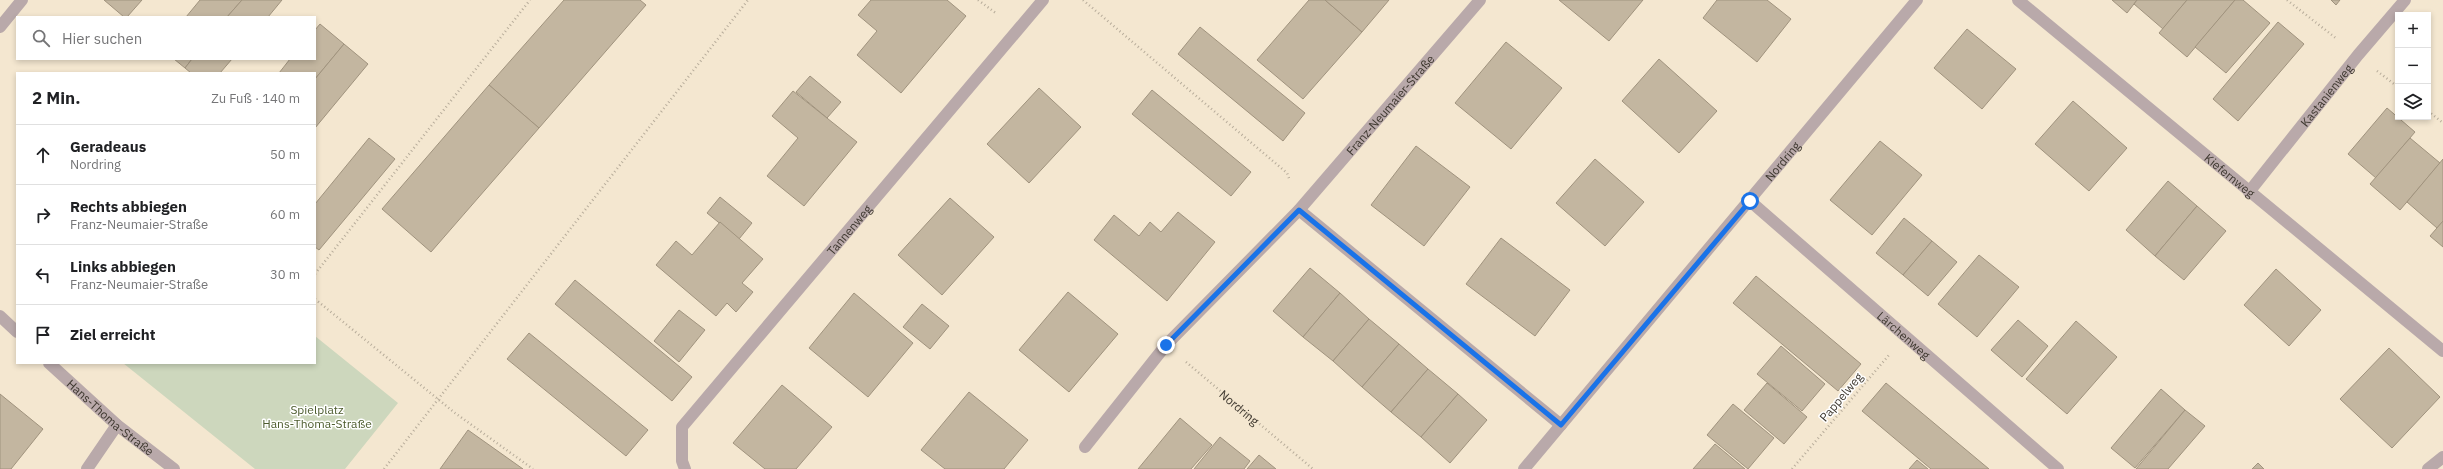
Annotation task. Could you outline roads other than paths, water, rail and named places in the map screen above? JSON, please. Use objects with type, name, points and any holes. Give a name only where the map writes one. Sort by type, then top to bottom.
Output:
[{"type":"street","points":[[0,27],[22,0]]},
{"type":"street","name":"Tannenweg","points":[[685,469],[682,461],[682,427],[1043,0]]},
{"type":"street","name":"Franz-Neumaier-Straße","points":[[1085,447],[1166,345],[1299,210],[1480,0]]},
{"type":"street","name":"Nordring","points":[[1524,469],[1917,0]]},
{"type":"street","name":"Kiefernweg","points":[[2018,0],[2443,351]]},
{"type":"street","name":"Kastanienweg","points":[[2249,192],[2358,55],[2405,0]]},
{"type":"street","name":"Lärchenweg","points":[[1750,201],[2058,469]]},
{"type":"street","points":[[1299,210],[1561,425]]},
{"type":"street","points":[[0,316],[16,331]]},
{"type":"street","name":"Hans-Thoma-Straße","points":[[50,364],[117,425],[174,469]]},
{"type":"street","points":[[87,469],[117,425]]},
{"type":"street","points":[[2428,469],[2443,457]]},
{"type":"park label","name":"Spielplatz Hans-Thoma-Straße","points":[[317,416]]}]
